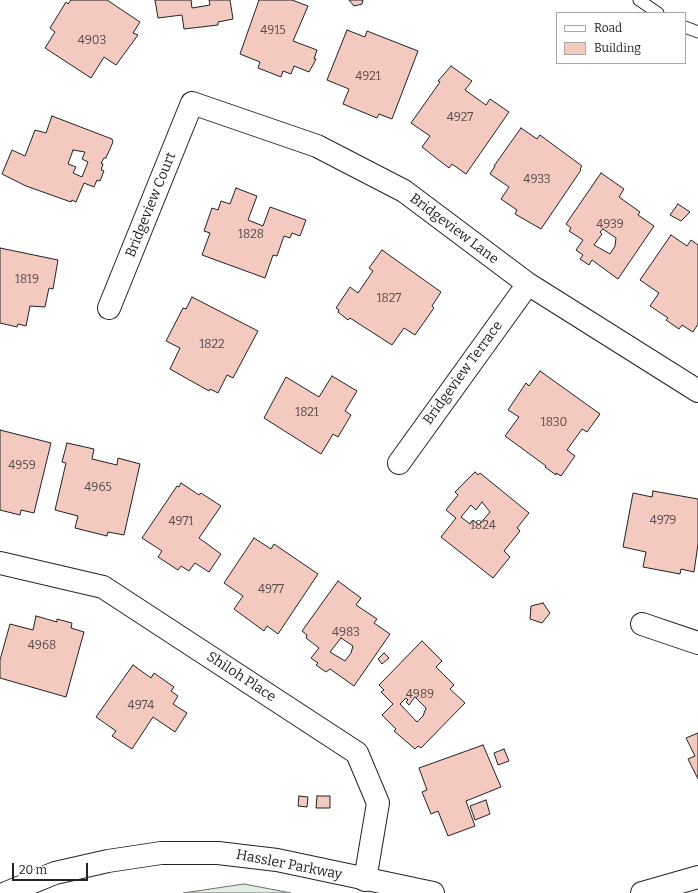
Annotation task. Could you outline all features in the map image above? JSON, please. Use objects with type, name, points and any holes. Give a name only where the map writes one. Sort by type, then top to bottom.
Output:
[{"type":"street","name":"Bridgeview Lane","points":[[192,103],[317,146],[404,191],[528,284],[698,391]]},
{"type":"street","name":"Bridgeview Court","points":[[109,308],[192,103]]},
{"type":"street","name":"Bridgeview Terrace","points":[[399,463],[528,284]]},
{"type":"street","name":"Shiloh Place","points":[[0,564],[103,587],[357,752],[378,803],[364,880]]},
{"type":"street","points":[[642,624],[698,643]]},
{"type":"street","name":"Hassler Parkway","points":[[6,893],[55,873],[108,861],[161,853],[218,853],[277,860],[364,880],[433,893]]},
{"type":"street","points":[[642,893],[698,877]]},
{"type":"lane","points":[[639,0],[657,12]]},
{"type":"lane","points":[[686,26],[698,32]]},
{"type":"green space","points":[[244,884],[291,893],[183,893]]},
{"type":"building","points":[[71,0],[107,0],[140,22],[133,33],[138,35],[116,65],[104,57],[91,78],[45,48],[55,32],[50,28],[66,2],[68,4]]},
{"type":"building","points":[[155,0],[191,0],[192,8],[210,5],[209,0],[230,0],[233,19],[218,22],[218,25],[184,29],[182,15],[158,18]]},
{"type":"building","points":[[259,0],[292,0],[308,6],[293,41],[317,50],[314,59],[316,59],[309,72],[294,66],[291,74],[283,71],[281,77],[258,68],[260,62],[240,54]]},
{"type":"building","points":[[349,0],[363,0],[362,4],[354,6]]},
{"type":"building","points":[[347,30],[365,37],[367,31],[418,51],[392,119],[379,114],[377,118],[343,104],[349,89],[327,80]]},
{"type":"building","points":[[451,66],[472,81],[465,90],[486,105],[490,99],[509,112],[466,174],[452,164],[449,168],[422,147],[430,136],[411,123],[440,82],[438,81]]},
{"type":"building","points":[[52,116],[112,139],[113,142],[106,158],[104,158],[101,163],[103,164],[101,170],[104,171],[100,181],[97,180],[94,187],[84,183],[76,202],[72,200],[71,202],[26,186],[2,174],[12,150],[25,156],[35,130],[46,133]],"holes":[[[73,150],[85,152],[82,159],[88,162],[82,177],[73,173],[76,167],[68,164]]]},
{"type":"building","points":[[521,128],[537,139],[540,135],[582,166],[580,169],[581,170],[541,229],[515,214],[517,210],[501,199],[509,187],[490,174]]},
{"type":"building","points":[[601,173],[624,189],[619,197],[640,212],[638,215],[654,226],[618,279],[592,260],[589,265],[580,259],[583,255],[576,250],[583,240],[569,231],[571,228],[566,224]],"holes":[[[603,229],[616,238],[615,246],[610,254],[594,245],[602,234],[600,232]]]},
{"type":"building","points":[[236,188],[257,196],[248,220],[263,226],[270,207],[306,220],[300,236],[292,233],[290,238],[284,236],[277,256],[273,255],[265,278],[202,255],[210,233],[204,231],[212,208],[218,210],[221,201],[230,204]]},
{"type":"building","points":[[678,204],[690,212],[681,221],[670,215]]},
{"type":"building","points":[[671,235],[687,246],[691,240],[698,245],[698,324],[693,332],[682,325],[679,329],[666,320],[668,318],[650,306],[659,293],[640,280]]},
{"type":"building","points":[[0,248],[58,260],[53,289],[49,288],[45,307],[30,306],[26,326],[18,324],[17,327],[0,323]]},
{"type":"building","points":[[382,250],[441,292],[432,306],[434,308],[415,335],[404,328],[392,345],[350,318],[348,320],[338,312],[339,310],[336,308],[350,287],[358,293],[373,271],[369,268]]},
{"type":"building","points":[[192,297],[258,331],[233,378],[227,375],[218,393],[210,389],[209,391],[170,369],[180,348],[166,341],[183,308],[186,309]]},
{"type":"building","points":[[540,371],[600,414],[587,432],[582,429],[567,450],[575,456],[561,476],[556,473],[556,475],[505,436],[519,417],[508,410],[526,383],[529,386]]},
{"type":"building","points":[[332,376],[357,391],[345,411],[351,415],[338,437],[333,434],[321,454],[264,418],[286,377],[319,397]]},
{"type":"building","points":[[0,430],[51,443],[34,513],[21,510],[20,515],[0,510]]},
{"type":"building","points":[[67,443],[94,449],[92,459],[117,465],[118,458],[140,464],[124,535],[108,532],[107,536],[75,528],[78,516],[55,510],[66,463],[62,462]]},
{"type":"building","points":[[475,472],[478,475],[480,473],[529,513],[517,528],[520,531],[504,551],[510,557],[493,578],[441,537],[456,518],[446,510],[458,495],[455,492]],"holes":[[[482,502],[490,512],[479,525],[473,520],[470,524],[461,517],[471,505],[476,510]]]},
{"type":"building","points":[[181,483],[199,495],[201,493],[221,506],[199,538],[221,554],[209,572],[195,563],[189,571],[181,566],[178,570],[158,557],[162,551],[142,538],[177,486],[179,487]]},
{"type":"building","points":[[653,491],[698,499],[698,544],[694,572],[681,569],[680,574],[643,567],[646,552],[623,547],[633,493],[652,497]]},
{"type":"building","points":[[254,538],[271,549],[274,544],[318,574],[278,634],[267,626],[264,631],[234,609],[243,596],[224,583]]},
{"type":"building","points":[[338,581],[361,598],[356,605],[377,619],[374,623],[390,634],[354,686],[330,669],[326,672],[316,665],[318,663],[311,658],[319,648],[306,638],[307,635],[302,631]],"holes":[[[341,638],[353,646],[351,653],[345,661],[330,652]]]},
{"type":"building","points":[[543,603],[550,613],[542,623],[530,619],[531,606]]},
{"type":"building","points":[[36,616],[57,622],[57,619],[72,623],[71,628],[84,632],[66,697],[0,678],[0,660],[10,624],[33,630]]},
{"type":"building","points":[[422,641],[442,661],[436,667],[454,685],[450,689],[465,703],[421,748],[418,746],[415,749],[394,731],[396,729],[382,715],[393,704],[381,692],[384,690],[379,685]],"holes":[[[415,697],[426,708],[423,716],[417,722],[400,704],[406,698],[408,700],[406,702],[409,705]]]},
{"type":"building","points":[[384,653],[389,658],[382,664],[378,659]]},
{"type":"building","points":[[133,665],[151,678],[154,673],[174,687],[171,691],[178,696],[173,704],[187,713],[175,732],[153,717],[132,749],[112,736],[116,731],[96,717]]},
{"type":"building","points":[[698,733],[698,779],[688,759],[695,756],[686,738]]},
{"type":"building","points":[[483,745],[501,787],[466,801],[475,826],[448,836],[438,811],[431,814],[422,792],[427,790],[419,768]]},
{"type":"building","points":[[504,749],[509,761],[498,765],[494,753]]},
{"type":"building","points":[[299,796],[308,797],[307,807],[298,806]]},
{"type":"building","points":[[317,796],[330,796],[330,808],[316,808]]},
{"type":"building","points":[[486,800],[490,814],[475,820],[470,806]]}]
